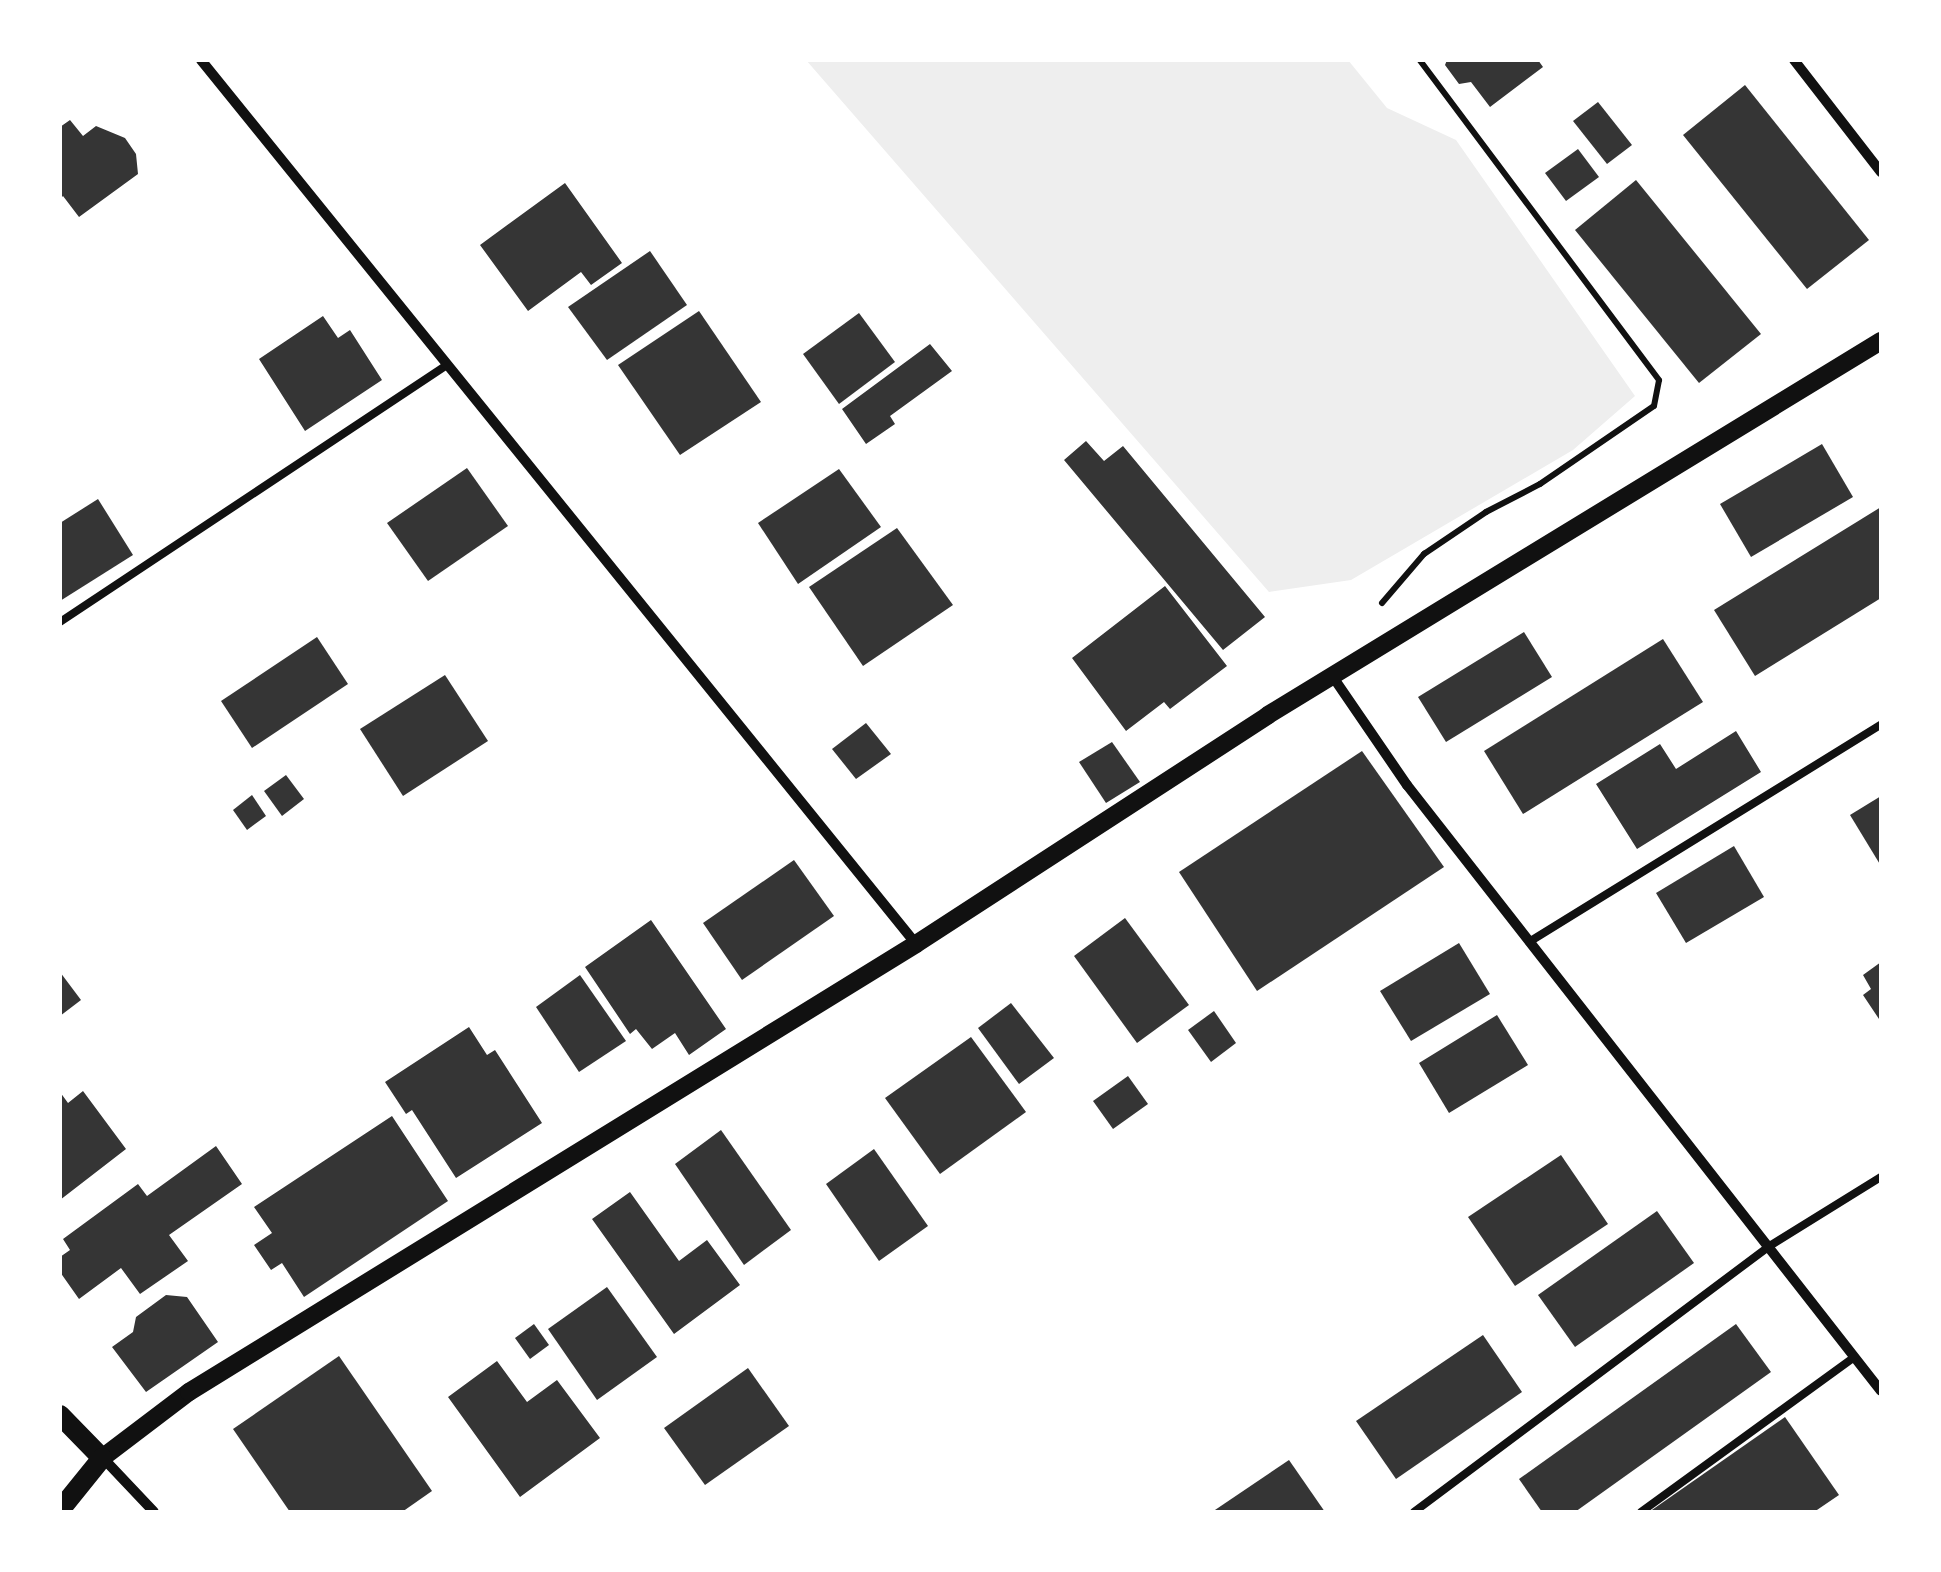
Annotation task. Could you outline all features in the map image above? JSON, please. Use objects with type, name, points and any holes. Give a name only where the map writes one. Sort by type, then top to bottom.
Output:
[{"type":"main road","points":[[60,1414],[102,1458],[60,1510]]},
{"type":"street","points":[[201,60],[444,366],[916,944]]},
{"type":"street","points":[[1794,60],[1881,172]]},
{"type":"street","points":[[154,1512],[102,1458],[188,1392],[916,944],[1333,677],[1881,341]]},
{"type":"street","points":[[1333,677],[1406,785],[1881,1391]]},
{"type":"lane","points":[[60,622],[444,366]]},
{"type":"lane","points":[[1529,942],[1881,725]]},
{"type":"lane","points":[[1414,1512],[1768,1247],[1881,1178]]},
{"type":"lane","points":[[1641,1512],[1854,1357]]},
{"type":"path","points":[[1381,604],[1424,554],[1486,512],[1540,484],[1654,406],[1659,380],[1420,60]]},
{"type":"shaded area","points":[[806,60],[1348,60],[1387,108],[1456,140],[1635,396],[1573,450],[1351,580],[1269,592]]},
{"type":"building","points":[[1447,60],[1538,60],[1543,67],[1490,107],[1471,82],[1459,84],[1445,65]]},
{"type":"building","points":[[1745,85],[1869,240],[1807,289],[1683,135]]},
{"type":"building","points":[[1598,102],[1632,145],[1607,164],[1573,121]]},
{"type":"building","points":[[70,120],[83,136],[96,126],[125,138],[136,154],[138,174],[79,217],[63,196],[60,199],[60,127]]},
{"type":"building","points":[[1578,149],[1599,177],[1566,201],[1545,173]]},
{"type":"building","points":[[1636,180],[1761,334],[1699,383],[1575,230]]},
{"type":"building","points":[[565,183],[622,263],[591,285],[581,272],[528,311],[480,245]]},
{"type":"building","points":[[650,251],[687,305],[607,360],[568,307]]},
{"type":"building","points":[[699,311],[761,402],[680,455],[618,365]]},
{"type":"building","points":[[859,313],[895,362],[839,404],[803,354]]},
{"type":"building","points":[[323,316],[338,338],[350,330],[382,380],[305,431],[259,359]]},
{"type":"building","points":[[930,344],[952,371],[890,416],[895,424],[866,444],[842,409]]},
{"type":"building","points":[[1086,441],[1104,461],[1123,446],[1265,617],[1223,650],[1064,460]]},
{"type":"building","points":[[1822,444],[1853,497],[1751,557],[1720,504]]},
{"type":"building","points":[[467,468],[508,526],[428,581],[387,523]]},
{"type":"building","points":[[839,469],[881,527],[798,584],[758,523]]},
{"type":"building","points":[[98,499],[133,555],[60,601],[60,523]]},
{"type":"building","points":[[1881,507],[1881,598],[1755,676],[1714,610]]},
{"type":"building","points":[[897,528],[953,605],[863,666],[809,587]]},
{"type":"building","points":[[1165,586],[1227,666],[1170,709],[1164,702],[1126,731],[1072,658]]},
{"type":"building","points":[[1524,632],[1552,677],[1446,742],[1418,697]]},
{"type":"building","points":[[317,637],[348,684],[252,748],[221,701]]},
{"type":"building","points":[[1663,639],[1703,702],[1523,814],[1484,751]]},
{"type":"building","points":[[445,675],[488,741],[403,796],[360,729]]},
{"type":"building","points":[[866,723],[891,754],[856,779],[832,749]]},
{"type":"building","points":[[1736,731],[1761,772],[1637,849],[1596,784],[1660,744],[1676,769]]},
{"type":"building","points":[[1112,742],[1140,782],[1106,803],[1079,762]]},
{"type":"building","points":[[1362,751],[1444,867],[1257,991],[1179,872]]},
{"type":"building","points":[[286,775],[304,799],[282,816],[264,791]]},
{"type":"building","points":[[252,795],[266,816],[247,830],[233,810]]},
{"type":"building","points":[[1881,796],[1881,866],[1850,815]]},
{"type":"building","points":[[1734,846],[1764,897],[1686,943],[1656,893]]},
{"type":"building","points":[[794,860],[834,916],[742,980],[703,923]]},
{"type":"building","points":[[1125,918],[1189,1005],[1137,1043],[1074,956]]},
{"type":"building","points":[[651,920],[726,1029],[689,1055],[675,1033],[652,1049],[636,1029],[630,1034],[585,967]]},
{"type":"building","points":[[1459,943],[1490,994],[1411,1041],[1380,991]]},
{"type":"building","points":[[1881,962],[1881,1022],[1863,995],[1871,989],[1863,975]]},
{"type":"building","points":[[60,972],[81,1000],[60,1016]]},
{"type":"building","points":[[580,975],[626,1041],[579,1072],[536,1007]]},
{"type":"building","points":[[1011,1003],[1054,1058],[1019,1084],[978,1028]]},
{"type":"building","points":[[1214,1011],[1236,1043],[1211,1062],[1188,1030]]},
{"type":"building","points":[[1497,1015],[1528,1065],[1449,1113],[1419,1063]]},
{"type":"building","points":[[469,1027],[487,1055],[495,1050],[542,1123],[456,1178],[412,1110],[406,1114],[385,1082]]},
{"type":"building","points":[[971,1037],[1026,1112],[940,1174],[885,1098]]},
{"type":"building","points":[[1128,1076],[1148,1104],[1113,1129],[1093,1101]]},
{"type":"building","points":[[83,1091],[126,1149],[60,1200],[60,1092],[68,1103]]},
{"type":"building","points":[[392,1116],[448,1201],[304,1297],[282,1263],[271,1270],[254,1245],[272,1233],[254,1207]]},
{"type":"building","points":[[721,1130],[791,1230],[744,1265],[675,1164]]},
{"type":"building","points":[[216,1146],[242,1184],[169,1235],[188,1261],[140,1294],[121,1268],[79,1299],[60,1272],[60,1257],[70,1250],[63,1239],[138,1184],[147,1196]]},
{"type":"building","points":[[874,1149],[928,1226],[879,1261],[826,1184]]},
{"type":"building","points":[[1561,1155],[1608,1224],[1515,1286],[1468,1217]]},
{"type":"building","points":[[630,1192],[679,1261],[707,1240],[740,1285],[674,1334],[592,1219]]},
{"type":"building","points":[[1657,1211],[1694,1263],[1575,1347],[1538,1295]]},
{"type":"building","points":[[607,1287],[657,1357],[597,1400],[548,1329]]},
{"type":"building","points":[[166,1295],[187,1297],[218,1342],[146,1392],[112,1347],[133,1332],[136,1317]]},
{"type":"building","points":[[534,1324],[549,1345],[530,1359],[515,1338]]},
{"type":"building","points":[[1736,1324],[1771,1372],[1575,1512],[1542,1512],[1519,1479]]},
{"type":"building","points":[[1483,1335],[1522,1392],[1396,1479],[1356,1421]]},
{"type":"building","points":[[339,1356],[432,1491],[402,1512],[290,1512],[233,1429]]},
{"type":"building","points":[[497,1361],[527,1402],[557,1380],[600,1438],[520,1497],[448,1397]]},
{"type":"building","points":[[748,1368],[789,1426],[705,1485],[664,1428]]},
{"type":"building","points":[[1785,1417],[1839,1495],[1814,1512],[1649,1512]]},
{"type":"building","points":[[1289,1460],[1325,1512],[1212,1512]]}]
